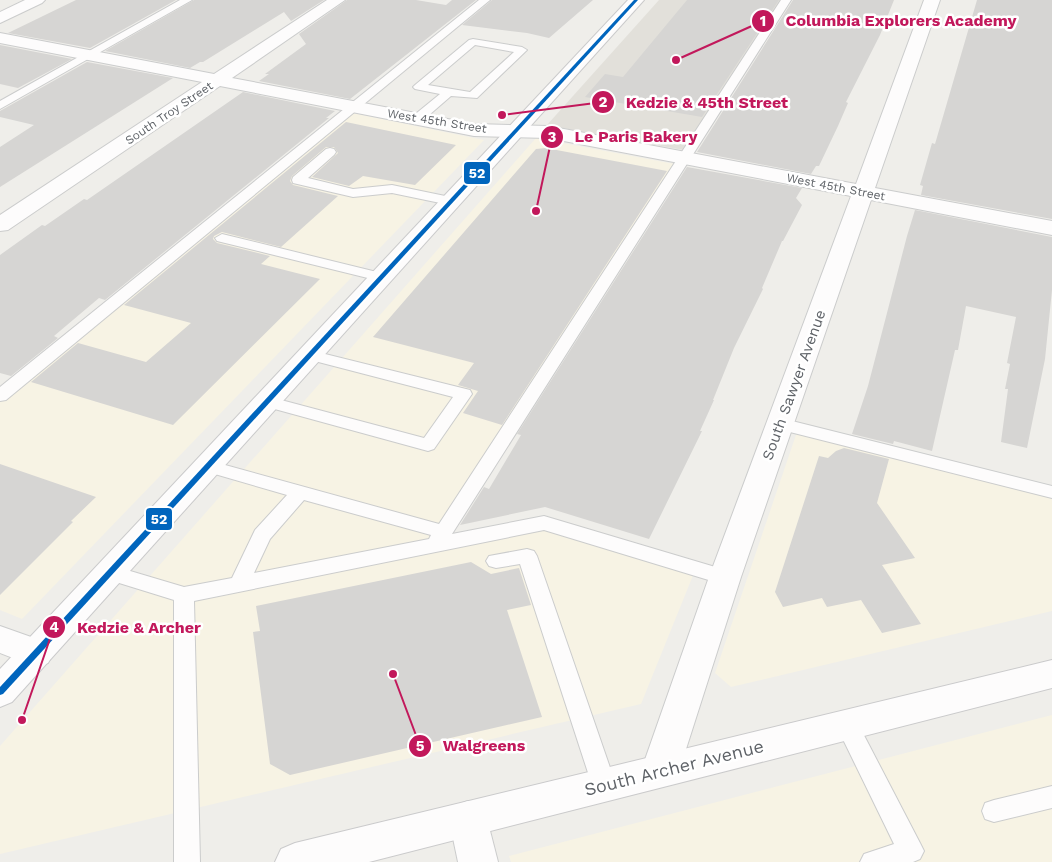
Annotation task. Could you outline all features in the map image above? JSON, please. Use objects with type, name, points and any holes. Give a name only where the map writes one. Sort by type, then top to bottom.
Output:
[{"type":"street","points":[[0,18],[37,0]]},
{"type":"street","name":"South Troy Street","points":[[0,226],[337,0]]},
{"type":"street","points":[[0,692],[636,0]]},
{"type":"street","name":"South Sawyer Avenue","points":[[660,772],[725,577],[932,0]]},
{"type":"street","name":"West 45th Street","points":[[0,38],[474,130],[548,132],[1052,228]]},
{"type":"street","points":[[0,639],[36,652]]},
{"type":"street","name":"South Archer Avenue","points":[[295,862],[1052,674]]},
{"type":"street","points":[[468,819],[478,862]]},
{"type":"lane","points":[[0,106],[187,0]]},
{"type":"lane","points":[[0,396],[484,0]]},
{"type":"lane","points":[[439,538],[786,0]]},
{"type":"lane","points":[[417,119],[450,92],[473,96],[522,50],[473,42],[419,87],[450,92]]},
{"type":"lane","points":[[330,152],[298,180],[353,193],[392,190],[450,201]]},
{"type":"lane","points":[[222,238],[380,277]]},
{"type":"lane","points":[[266,401],[428,445],[464,394],[309,355]]},
{"type":"lane","points":[[780,424],[1052,492]]},
{"type":"lane","points":[[207,466],[300,492],[439,538]]},
{"type":"lane","points":[[239,584],[262,535],[300,492]]},
{"type":"lane","points":[[110,572],[184,595],[439,538],[544,523],[725,577]]},
{"type":"lane","points":[[496,561],[527,556],[604,785]]},
{"type":"lane","points":[[184,595],[187,862]]},
{"type":"lane","points":[[846,725],[914,857],[873,862]]},
{"type":"lane","points":[[994,812],[1052,797]]},
{"type":"shaded area","points":[[659,0],[786,0],[689,151],[547,125]]},
{"type":"shaded area","points":[[347,112],[484,140],[22,619],[0,610],[0,396]]},
{"type":"shaded area","points":[[536,138],[680,165],[435,544],[544,523],[696,568],[641,704],[0,854],[0,746]]},
{"type":"shaded area","points":[[798,429],[1052,492],[1052,611],[731,687],[715,673]]},
{"type":"shaded area","points":[[1052,715],[1052,862],[511,862],[509,856]]},
{"type":"building","points":[[76,0],[176,0],[90,48],[8,33]]},
{"type":"building","points":[[194,0],[324,0],[291,21],[284,12],[190,68],[105,51]]},
{"type":"building","points":[[347,0],[416,0],[446,5],[452,0],[476,0],[350,99],[259,81],[269,74],[265,74],[306,44],[299,34]]},
{"type":"building","points":[[492,0],[593,0],[549,38],[527,33],[462,25]]},
{"type":"building","points":[[687,0],[779,0],[702,117],[585,97],[605,74],[623,77]]},
{"type":"building","points":[[793,0],[894,0],[880,35],[846,102],[848,103],[819,166],[816,166],[811,174],[697,152]]},
{"type":"building","points":[[977,0],[1052,0],[1052,219],[921,195],[923,186],[920,185],[932,143],[935,144]]},
{"type":"building","points":[[0,45],[72,59],[18,88],[0,84]]},
{"type":"building","points":[[87,62],[173,78],[0,187],[0,147],[34,125],[0,117],[0,111]]},
{"type":"building","points":[[243,92],[335,111],[326,118],[329,118],[105,300],[99,298],[54,336],[58,338],[11,376],[0,373],[0,255],[42,225],[45,226],[84,199],[87,200]]},
{"type":"building","points":[[346,122],[456,145],[415,185],[363,176],[349,186],[312,177],[338,153],[334,147],[326,147],[292,176],[290,181],[293,185],[338,196],[281,247],[222,232],[214,236],[213,239],[217,243],[270,256],[261,264],[320,279],[173,425],[31,382],[78,343],[146,362],[191,323],[124,305]]},
{"type":"building","points":[[546,148],[667,171],[502,425],[463,413],[478,391],[458,385],[474,363],[373,337],[536,149]]},
{"type":"building","points":[[687,167],[802,188],[796,198],[802,205],[782,241],[763,289],[734,348],[700,431],[702,431],[649,539],[545,507],[460,525],[484,487],[489,489],[521,435],[517,434]]},
{"type":"building","points":[[915,210],[1052,237],[1052,290],[1045,359],[1027,448],[1001,442],[1008,389],[1005,389],[1010,364],[1007,363],[1016,317],[966,306],[958,350],[955,350],[932,451],[894,441],[893,444],[852,434],[868,386]]},
{"type":"building","points":[[844,448],[889,459],[877,503],[915,558],[882,565],[921,624],[882,633],[861,600],[827,607],[822,598],[783,607],[775,592],[819,456],[828,458],[836,451]]},
{"type":"building","points":[[0,464],[96,497],[0,595]]},
{"type":"building","points":[[471,562],[491,574],[519,568],[531,605],[507,610],[542,717],[290,775],[270,764],[253,632],[260,631],[256,606]]},
{"type":"transit line","name":"52","points":[[0,692],[636,0]]},
{"type":"place","name":"Columbia Explorers Academy","points":[[676,60]]},
{"type":"place","name":"Kedzie & 45th Street","points":[[502,115]]},
{"type":"place","name":"Le Paris Bakery","points":[[536,211]]},
{"type":"place","name":"Walgreens","points":[[393,674]]},
{"type":"place","name":"Kedzie & Archer","points":[[22,720]]}]
